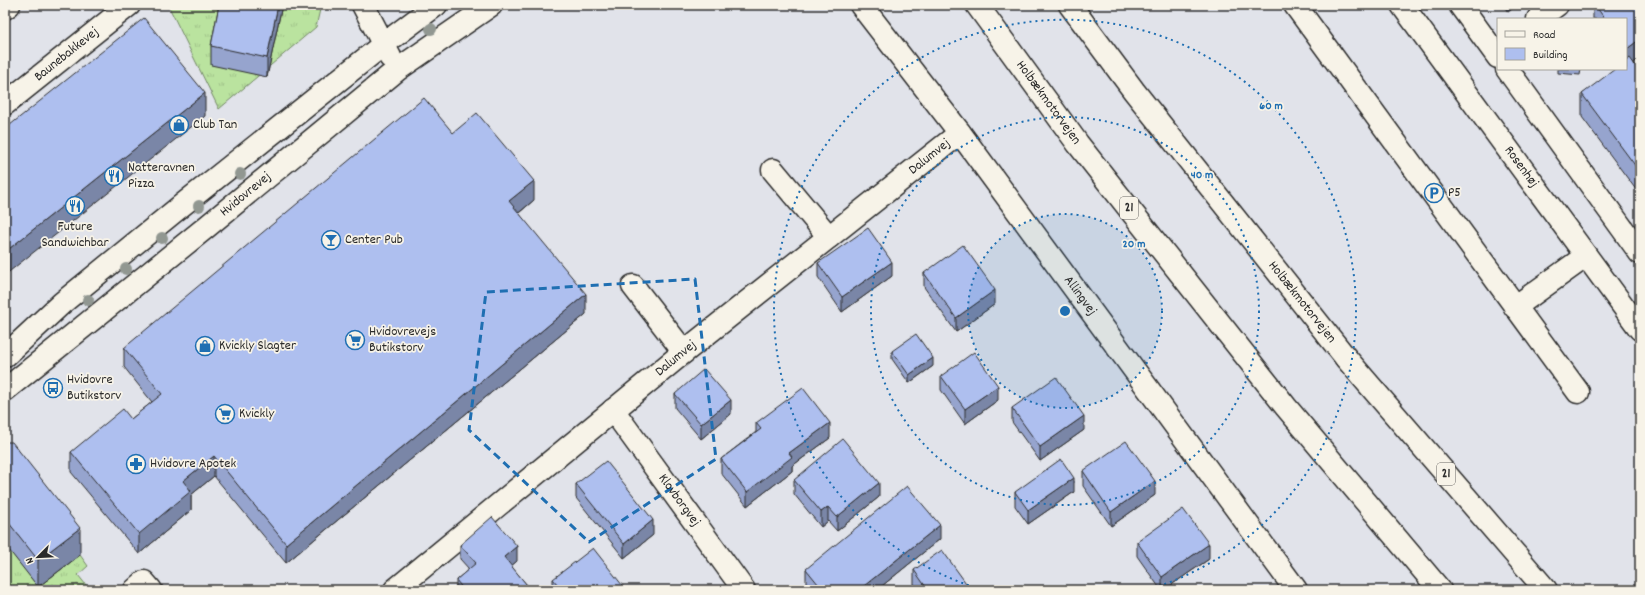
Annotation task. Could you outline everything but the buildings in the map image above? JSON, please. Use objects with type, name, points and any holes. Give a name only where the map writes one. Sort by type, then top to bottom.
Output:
[{"type":"main road","points":[[5,8],[9,5]]},
{"type":"main road","name":"Baunebakkevej","points":[[5,104],[129,5]]},
{"type":"main road","points":[[362,5],[398,70]]},
{"type":"main road","points":[[5,356],[62,304],[180,206],[384,44],[436,5]]},
{"type":"main road","name":"Hvidovrevej","points":[[5,390],[398,70],[491,5]]},
{"type":"main road","name":"Allingvej","points":[[861,5],[960,133],[1296,590]]},
{"type":"main road","name":"Holbækmotorvejen","points":[[977,5],[1078,144],[1286,407],[1440,590]]},
{"type":"main road","name":"Holbækmotorvejen","points":[[1070,5],[1134,91],[1346,358],[1546,590]]},
{"type":"main road","points":[[1295,5],[1578,392]]},
{"type":"main road","name":"Rosenhøj","points":[[1402,5],[1640,329]]},
{"type":"main road","points":[[1460,5],[1497,52]]},
{"type":"main road","points":[[1539,18],[1557,5]]},
{"type":"main road","points":[[1508,70],[1640,253]]},
{"type":"main road","name":"Dalumvej","points":[[395,590],[684,352],[960,133]]},
{"type":"main road","points":[[773,170],[829,237]]},
{"type":"main road","points":[[1515,307],[1586,256]]},
{"type":"main road","points":[[633,286],[684,352]]},
{"type":"main road","name":"Klovborgvej","points":[[613,410],[744,590]]},
{"type":"main road","points":[[135,590],[144,582],[151,590]]},
{"type":"highlighted area","points":[[695,279],[716,459],[589,542],[469,430],[486,292]]},
{"type":"green space","points":[[168,5],[321,5],[316,27],[219,109]]},
{"type":"green space","points":[[5,545],[80,555],[88,566],[78,575],[90,590],[5,590]]},
{"type":"place","name":"Club Tan","points":[[179,125]]},
{"type":"place","name":"Natteravnen Pizza","points":[[114,176]]},
{"type":"place","name":"P5","points":[[1434,193]]},
{"type":"place","name":"Future Sandwichbar","points":[[75,206]]},
{"type":"place","name":"Center Pub","points":[[331,240]]},
{"type":"place","name":"Hvidovrevejs Butikstorv","points":[[355,340]]},
{"type":"place","name":"Kvickly Slagter","points":[[205,346]]},
{"type":"place","name":"Hvidovre Butikstorv","points":[[53,388]]},
{"type":"place","name":"Kvickly","points":[[225,414]]},
{"type":"place","name":"Hvidovre Apotek","points":[[136,464]]}]
